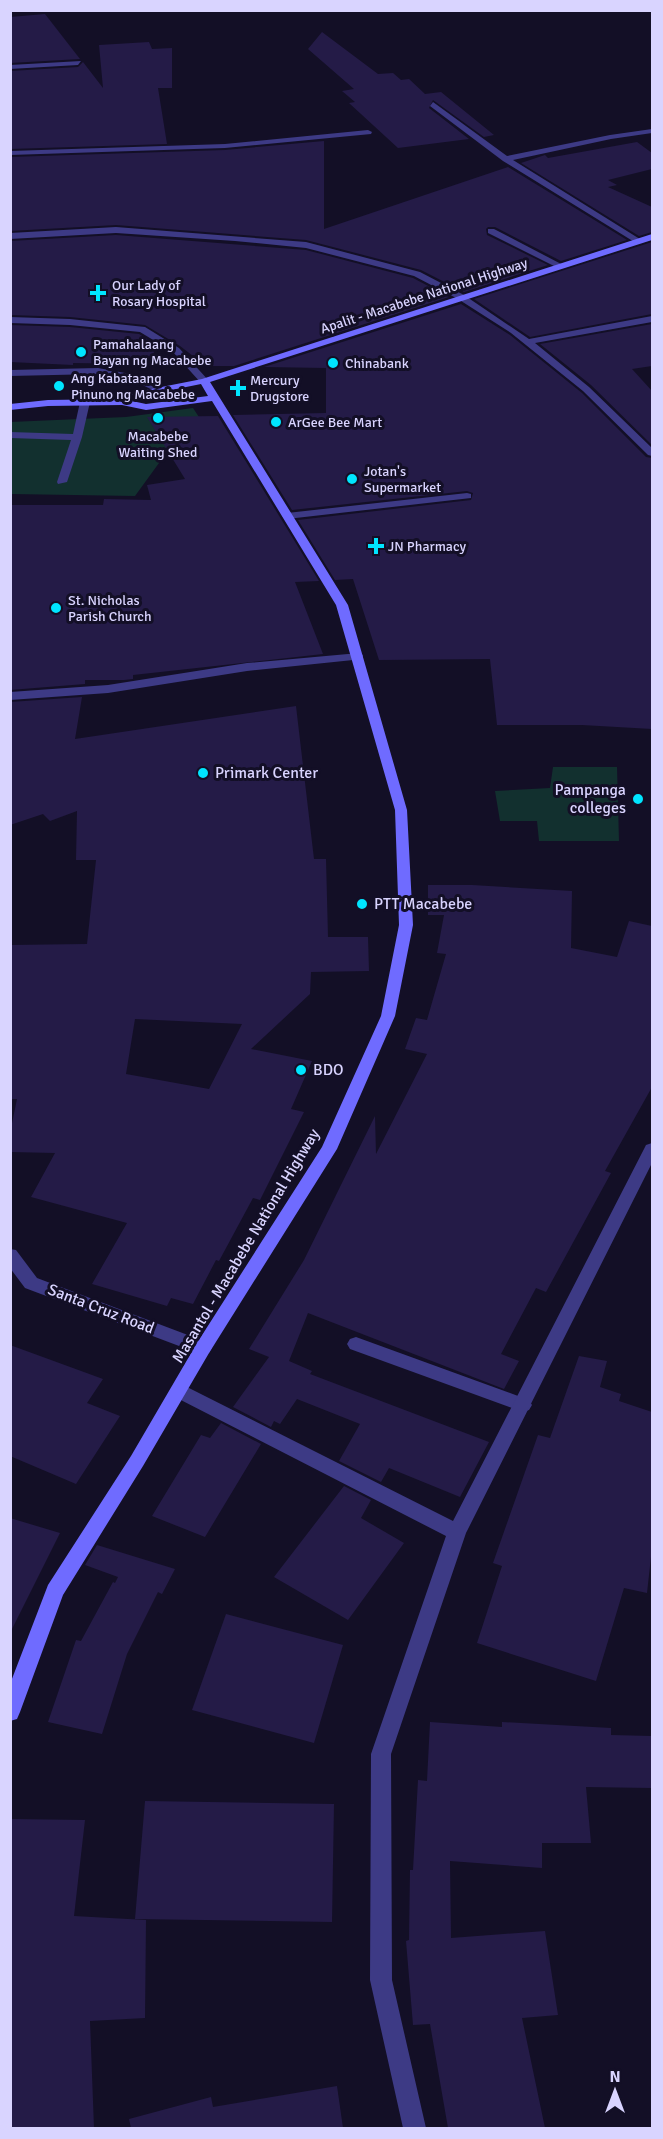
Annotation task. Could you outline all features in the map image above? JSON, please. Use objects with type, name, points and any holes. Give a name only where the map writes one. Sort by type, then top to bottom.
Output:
[{"type":"main road","name":"Apalit - Macabebe National Highway","points":[[122,402],[139,394],[204,381],[652,237]]},
{"type":"main road","name":"Masantol - Macabebe National Highway","points":[[10,1712],[55,1591],[179,1391],[203,1348],[329,1149],[388,1016],[406,925],[401,810],[359,657],[342,605],[204,381]]},
{"type":"main road","points":[[13,405],[122,402],[146,407],[214,398]]},
{"type":"street","points":[[10,67],[78,63]]},
{"type":"street","points":[[433,104],[506,159],[639,241]]},
{"type":"street","points":[[506,159],[610,137],[652,131]]},
{"type":"street","points":[[10,153],[225,146],[368,132]]},
{"type":"street","points":[[10,236],[116,230],[174,232],[306,245],[417,274],[461,297],[526,342],[586,389],[652,453]]},
{"type":"street","points":[[491,231],[561,266]]},
{"type":"street","points":[[526,342],[652,319]]},
{"type":"street","points":[[10,320],[70,322],[142,329],[177,350],[204,381]]},
{"type":"street","points":[[10,374],[98,371],[133,377],[159,390]]},
{"type":"street","points":[[62,482],[77,437],[85,402]]},
{"type":"street","points":[[10,435],[77,437]]},
{"type":"street","points":[[287,516],[467,496]]},
{"type":"street","points":[[10,696],[108,689],[247,667],[359,657]]},
{"type":"street","points":[[414,2128],[381,1980],[381,1754],[457,1532],[652,1149]]},
{"type":"street","name":"Santa Cruz Road","points":[[10,1255],[31,1283],[203,1348]]},
{"type":"street","points":[[356,1344],[523,1405]]},
{"type":"street","points":[[179,1391],[457,1532]]},
{"type":"green space","points":[[193,408],[218,446],[167,452],[135,496],[11,494],[10,422],[126,417]]},
{"type":"green space","points":[[553,767],[617,767],[619,841],[539,841],[537,821],[500,821],[495,791],[550,788]]},
{"type":"building","points":[[45,14],[80,59],[10,63],[10,17]]},
{"type":"building","points":[[322,32],[378,74],[393,73],[401,80],[409,79],[425,94],[441,92],[494,135],[484,137],[433,100],[429,108],[469,139],[398,148],[349,103],[355,102],[342,91],[354,89],[308,49]]},
{"type":"building","points":[[149,42],[152,49],[172,48],[172,88],[158,88],[167,144],[10,149],[10,71],[78,67],[83,62],[103,88],[99,45]]},
{"type":"building","points":[[324,141],[324,229],[508,167],[627,240],[561,261],[495,227],[488,227],[487,235],[548,265],[464,292],[421,270],[306,240],[116,225],[10,231],[10,157],[225,150]]},
{"type":"building","points":[[637,142],[652,153],[652,169],[608,180],[617,185],[608,187],[652,207],[652,232],[639,236],[521,163],[545,155],[548,158]]},
{"type":"building","points":[[116,235],[306,250],[413,278],[449,297],[234,366],[206,366],[180,346],[145,325],[70,317],[10,315],[10,241]]},
{"type":"building","points":[[652,242],[652,314],[530,337],[474,299]]},
{"type":"building","points":[[461,304],[510,335],[582,393],[646,457],[652,458],[652,729],[582,725],[497,725],[490,659],[379,660],[353,579],[335,580],[298,520],[471,500],[473,493],[467,491],[292,510],[233,415],[326,413],[326,368],[264,367]]},
{"type":"building","points":[[652,324],[652,366],[632,369],[652,391],[652,445],[591,385],[540,344]]},
{"type":"building","name":"Pamahalaang Bayan ng Macabebe","points":[[10,325],[70,327],[139,334],[160,347],[141,364],[73,363],[73,365],[10,362]]},
{"type":"building","points":[[218,416],[319,581],[295,582],[323,654],[133,675],[133,679],[85,680],[85,684],[10,690],[10,505],[103,505],[104,499],[151,500],[147,485],[185,479],[147,417]]},
{"type":"building","points":[[82,697],[75,739],[296,706],[314,859],[326,859],[328,937],[368,937],[369,971],[311,972],[310,994],[251,1049],[312,1061],[291,1109],[304,1112],[260,1200],[253,1198],[193,1304],[171,1298],[167,1306],[92,1284],[127,1223],[31,1197],[55,1153],[10,1152],[10,1133],[17,1099],[10,1099],[10,945],[87,944],[96,860],[76,860],[77,811],[50,821],[43,814],[10,825],[10,702]],"holes":[[[135,1019],[242,1024],[209,1089],[126,1074]]]},
{"type":"building","points":[[428,885],[472,885],[572,891],[571,948],[617,957],[629,921],[652,926],[652,1087],[605,1171],[611,1173],[546,1292],[536,1288],[501,1354],[519,1361],[504,1389],[308,1313],[289,1361],[312,1371],[310,1374],[489,1442],[460,1497],[389,1468],[381,1482],[339,1461],[360,1424],[297,1399],[280,1424],[274,1421],[271,1427],[233,1407],[269,1357],[249,1349],[304,1260],[375,1116],[376,1154],[427,1054],[405,1049],[416,1018],[427,1020],[446,954],[437,953],[444,915],[428,915]]},
{"type":"building","points":[[10,1345],[103,1379],[87,1403],[120,1416],[76,1484],[10,1456]]},
{"type":"building","points":[[579,1356],[607,1361],[600,1387],[621,1394],[619,1401],[652,1412],[652,1548],[647,1593],[624,1588],[596,1681],[477,1643],[502,1566],[493,1563],[538,1435],[550,1438]]},
{"type":"building","points":[[221,1423],[261,1444],[205,1537],[152,1516],[201,1435],[210,1438]]},
{"type":"building","points":[[344,1486],[371,1500],[361,1518],[404,1543],[348,1620],[274,1577]]},
{"type":"building","points":[[10,1518],[60,1533],[10,1633]]},
{"type":"building","points":[[97,1545],[175,1569],[162,1594],[158,1592],[127,1654],[102,1734],[48,1722],[76,1640],[81,1641],[113,1582],[115,1583],[118,1577],[85,1565]]},
{"type":"building","points":[[226,1614],[343,1645],[314,1743],[192,1710]]},
{"type":"building","points":[[430,1722],[502,1727],[502,1722],[611,1728],[611,1735],[652,1736],[652,1788],[586,1787],[591,1843],[542,1843],[542,1868],[450,1861],[451,1938],[545,1931],[558,2015],[522,2018],[545,2128],[448,2128],[430,2024],[413,2025],[406,1941],[409,1940],[410,1870],[413,1870],[418,1780],[427,1781]]},
{"type":"building","points":[[145,1801],[334,1804],[332,1922],[135,1919]]},
{"type":"building","points":[[10,1819],[85,1820],[74,1916],[146,1920],[145,2018],[90,2021],[94,2128],[10,2128]]},
{"type":"building","points":[[337,2086],[343,2128],[131,2128],[129,2119],[211,2097],[213,2107]]},
{"type":"place","name":"Our Lady of Rosary Hospital","points":[[98,293]]},
{"type":"place","name":"Pamahalaang Bayan ng Macabebe","points":[[81,352]]},
{"type":"place","name":"Chinabank","points":[[333,363]]},
{"type":"place","name":"Ang Kabataang Pinuno ng Macabebe","points":[[59,386]]},
{"type":"place","name":"Mercury Drugstore","points":[[238,388]]},
{"type":"place","name":"Macabebe Waiting Shed","points":[[158,418]]},
{"type":"place","name":"ArGee Bee Mart","points":[[276,422]]},
{"type":"place","name":"Jotan's Supermarket","points":[[352,479]]},
{"type":"place","name":"JN Pharmacy","points":[[376,546]]},
{"type":"place","name":"St. Nicholas Parish Church","points":[[56,608]]},
{"type":"place","name":"Primark Center","points":[[203,773]]},
{"type":"place","name":"Pampanga colleges","points":[[638,799]]},
{"type":"place","name":"PTT Macabebe","points":[[362,904]]},
{"type":"place","name":"BDO","points":[[301,1070]]}]
